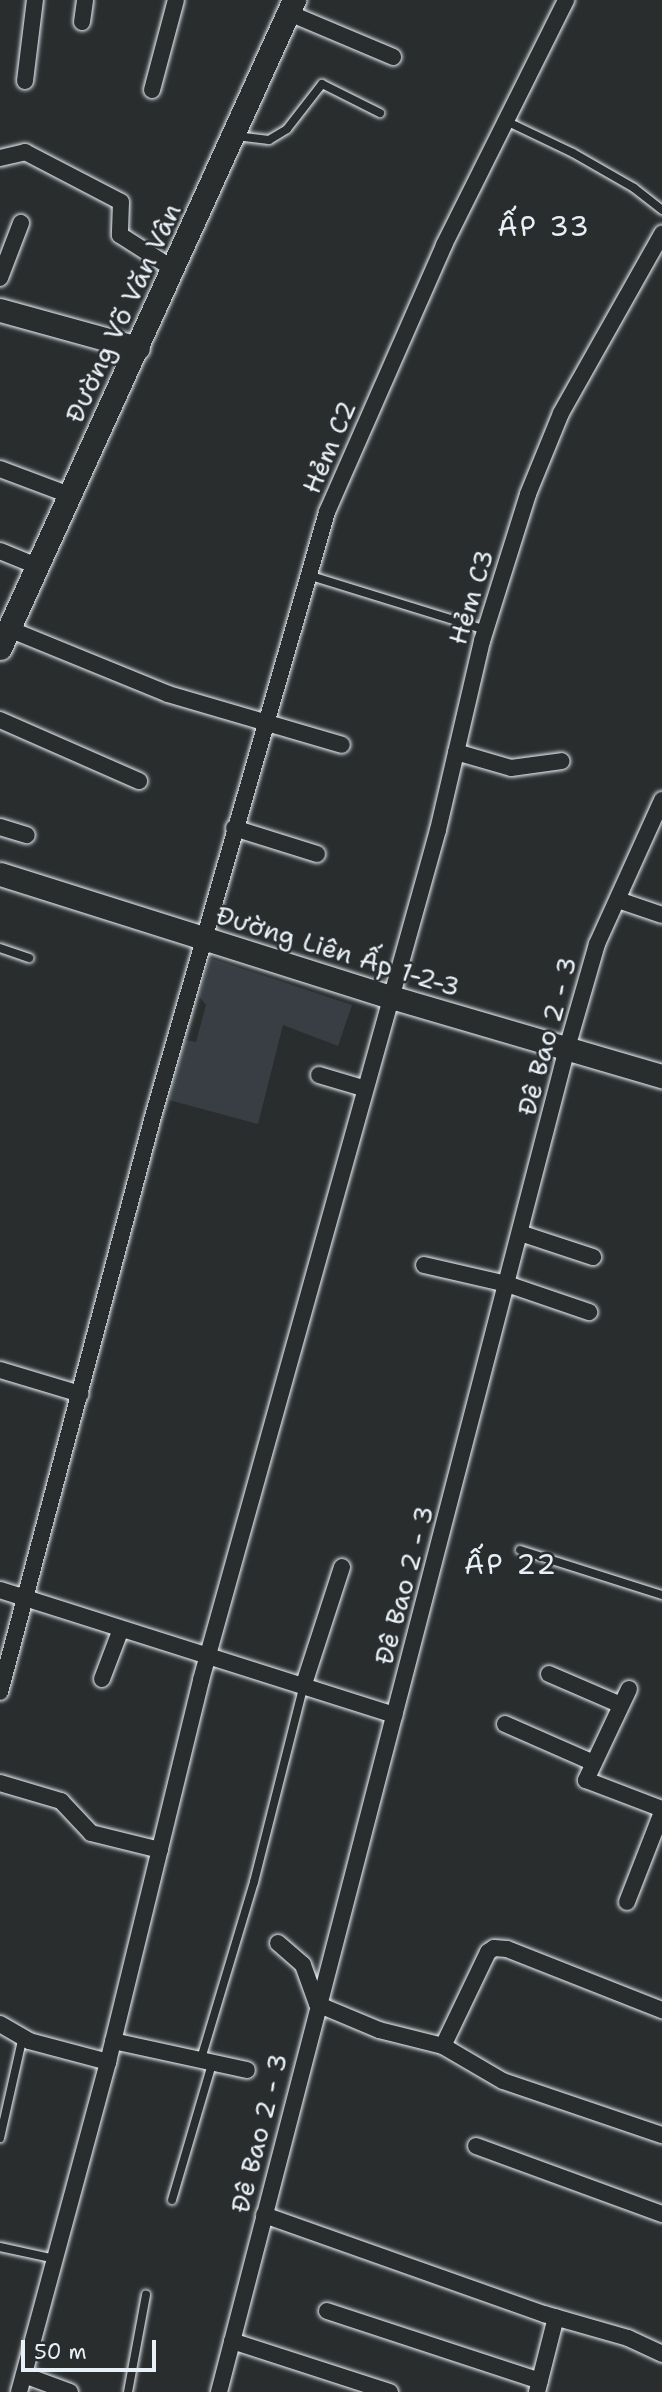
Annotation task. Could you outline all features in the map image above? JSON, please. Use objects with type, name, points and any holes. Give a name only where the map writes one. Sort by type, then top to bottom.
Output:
[{"type":"street","points":[[25,81],[35,0]]},
{"type":"street","points":[[82,22],[85,0]]},
{"type":"street","points":[[152,90],[176,0]]},
{"type":"street","name":"Hẻm C2","points":[[0,1692],[154,1114],[207,940],[234,828],[327,512],[444,245],[566,0]]},
{"type":"street","points":[[291,6],[393,57]]},
{"type":"street","name":"Đường Võ Văn Vân","points":[[4,638],[39,568],[69,495],[236,136],[291,6]]},
{"type":"street","points":[[0,158],[25,152],[121,202],[120,235],[175,270]]},
{"type":"street","points":[[0,278],[21,223]]},
{"type":"street","name":"Hẻm C3","points":[[19,2392],[108,2062],[208,1656],[363,1088],[391,998],[486,631],[528,494],[561,414],[662,234]]},
{"type":"street","points":[[0,310],[138,348]]},
{"type":"street","points":[[0,469],[69,495]]},
{"type":"street","points":[[0,551],[39,568]]},
{"type":"street","points":[[4,638],[168,694],[265,720],[342,745]]},
{"type":"street","points":[[0,720],[139,781]]},
{"type":"street","points":[[456,752],[511,768],[562,761]]},
{"type":"street","name":"Đê Bao 2 - 3","points":[[219,2392],[317,2004],[395,1715],[567,1048],[597,944],[662,800]]},
{"type":"street","points":[[0,827],[27,835]]},
{"type":"street","points":[[234,828],[317,854]]},
{"type":"street","name":"Đường Liên Ấp 1-2-3","points":[[0,874],[391,998],[662,1076]]},
{"type":"street","points":[[618,900],[662,915]]},
{"type":"street","points":[[319,1075],[363,1088]]},
{"type":"street","points":[[520,1233],[593,1257]]},
{"type":"street","points":[[424,1265],[507,1284],[589,1312]]},
{"type":"street","points":[[0,1370],[80,1394]]},
{"type":"street","points":[[304,1684],[342,1567]]},
{"type":"street","points":[[0,1590],[395,1715]]},
{"type":"street","points":[[102,1679],[121,1629]]},
{"type":"street","points":[[549,1674],[621,1705]]},
{"type":"street","points":[[627,1902],[662,1810],[596,1787],[586,1780],[629,1689]]},
{"type":"street","points":[[505,1724],[594,1763]]},
{"type":"street","points":[[0,1783],[61,1801],[91,1833],[160,1850]]},
{"type":"street","points":[[278,1943],[303,1965],[317,2004],[379,2030],[443,2046],[503,2081],[662,2135]]},
{"type":"street","points":[[443,2046],[488,1952],[494,1948],[507,1949],[662,2010]]},
{"type":"street","points":[[0,2024],[23,2036],[108,2062]]},
{"type":"street","points":[[113,2041],[247,2070]]},
{"type":"street","points":[[476,2146],[662,2214]]},
{"type":"street","points":[[264,2216],[556,2317],[661,2350]]},
{"type":"street","points":[[327,2311],[538,2386],[556,2317]]},
{"type":"street","points":[[232,2341],[390,2392]]},
{"type":"street","points":[[24,2375],[70,2392]]},
{"type":"lane","points":[[236,136],[269,140],[278,135],[322,84],[380,113]]},
{"type":"lane","points":[[506,121],[594,165],[662,210]]},
{"type":"lane","points":[[308,575],[486,631]]},
{"type":"lane","points":[[0,948],[29,958]]},
{"type":"lane","points":[[520,1550],[662,1595]]},
{"type":"lane","points":[[172,2200],[304,1684]]},
{"type":"lane","points":[[0,2138],[23,2036]]},
{"type":"lane","points":[[0,2247],[55,2259]]},
{"type":"lane","points":[[128,2392],[146,2295]]},
{"type":"shaded area","points":[[210,958],[352,1005],[338,1046],[283,1025],[258,1124],[169,1100],[185,1040],[196,1042],[206,1005],[199,996]]},
{"type":"district","name":"ẤP 33","points":[[544,226]]},
{"type":"district","name":"ẤP 22","points":[[511,1564]]}]
